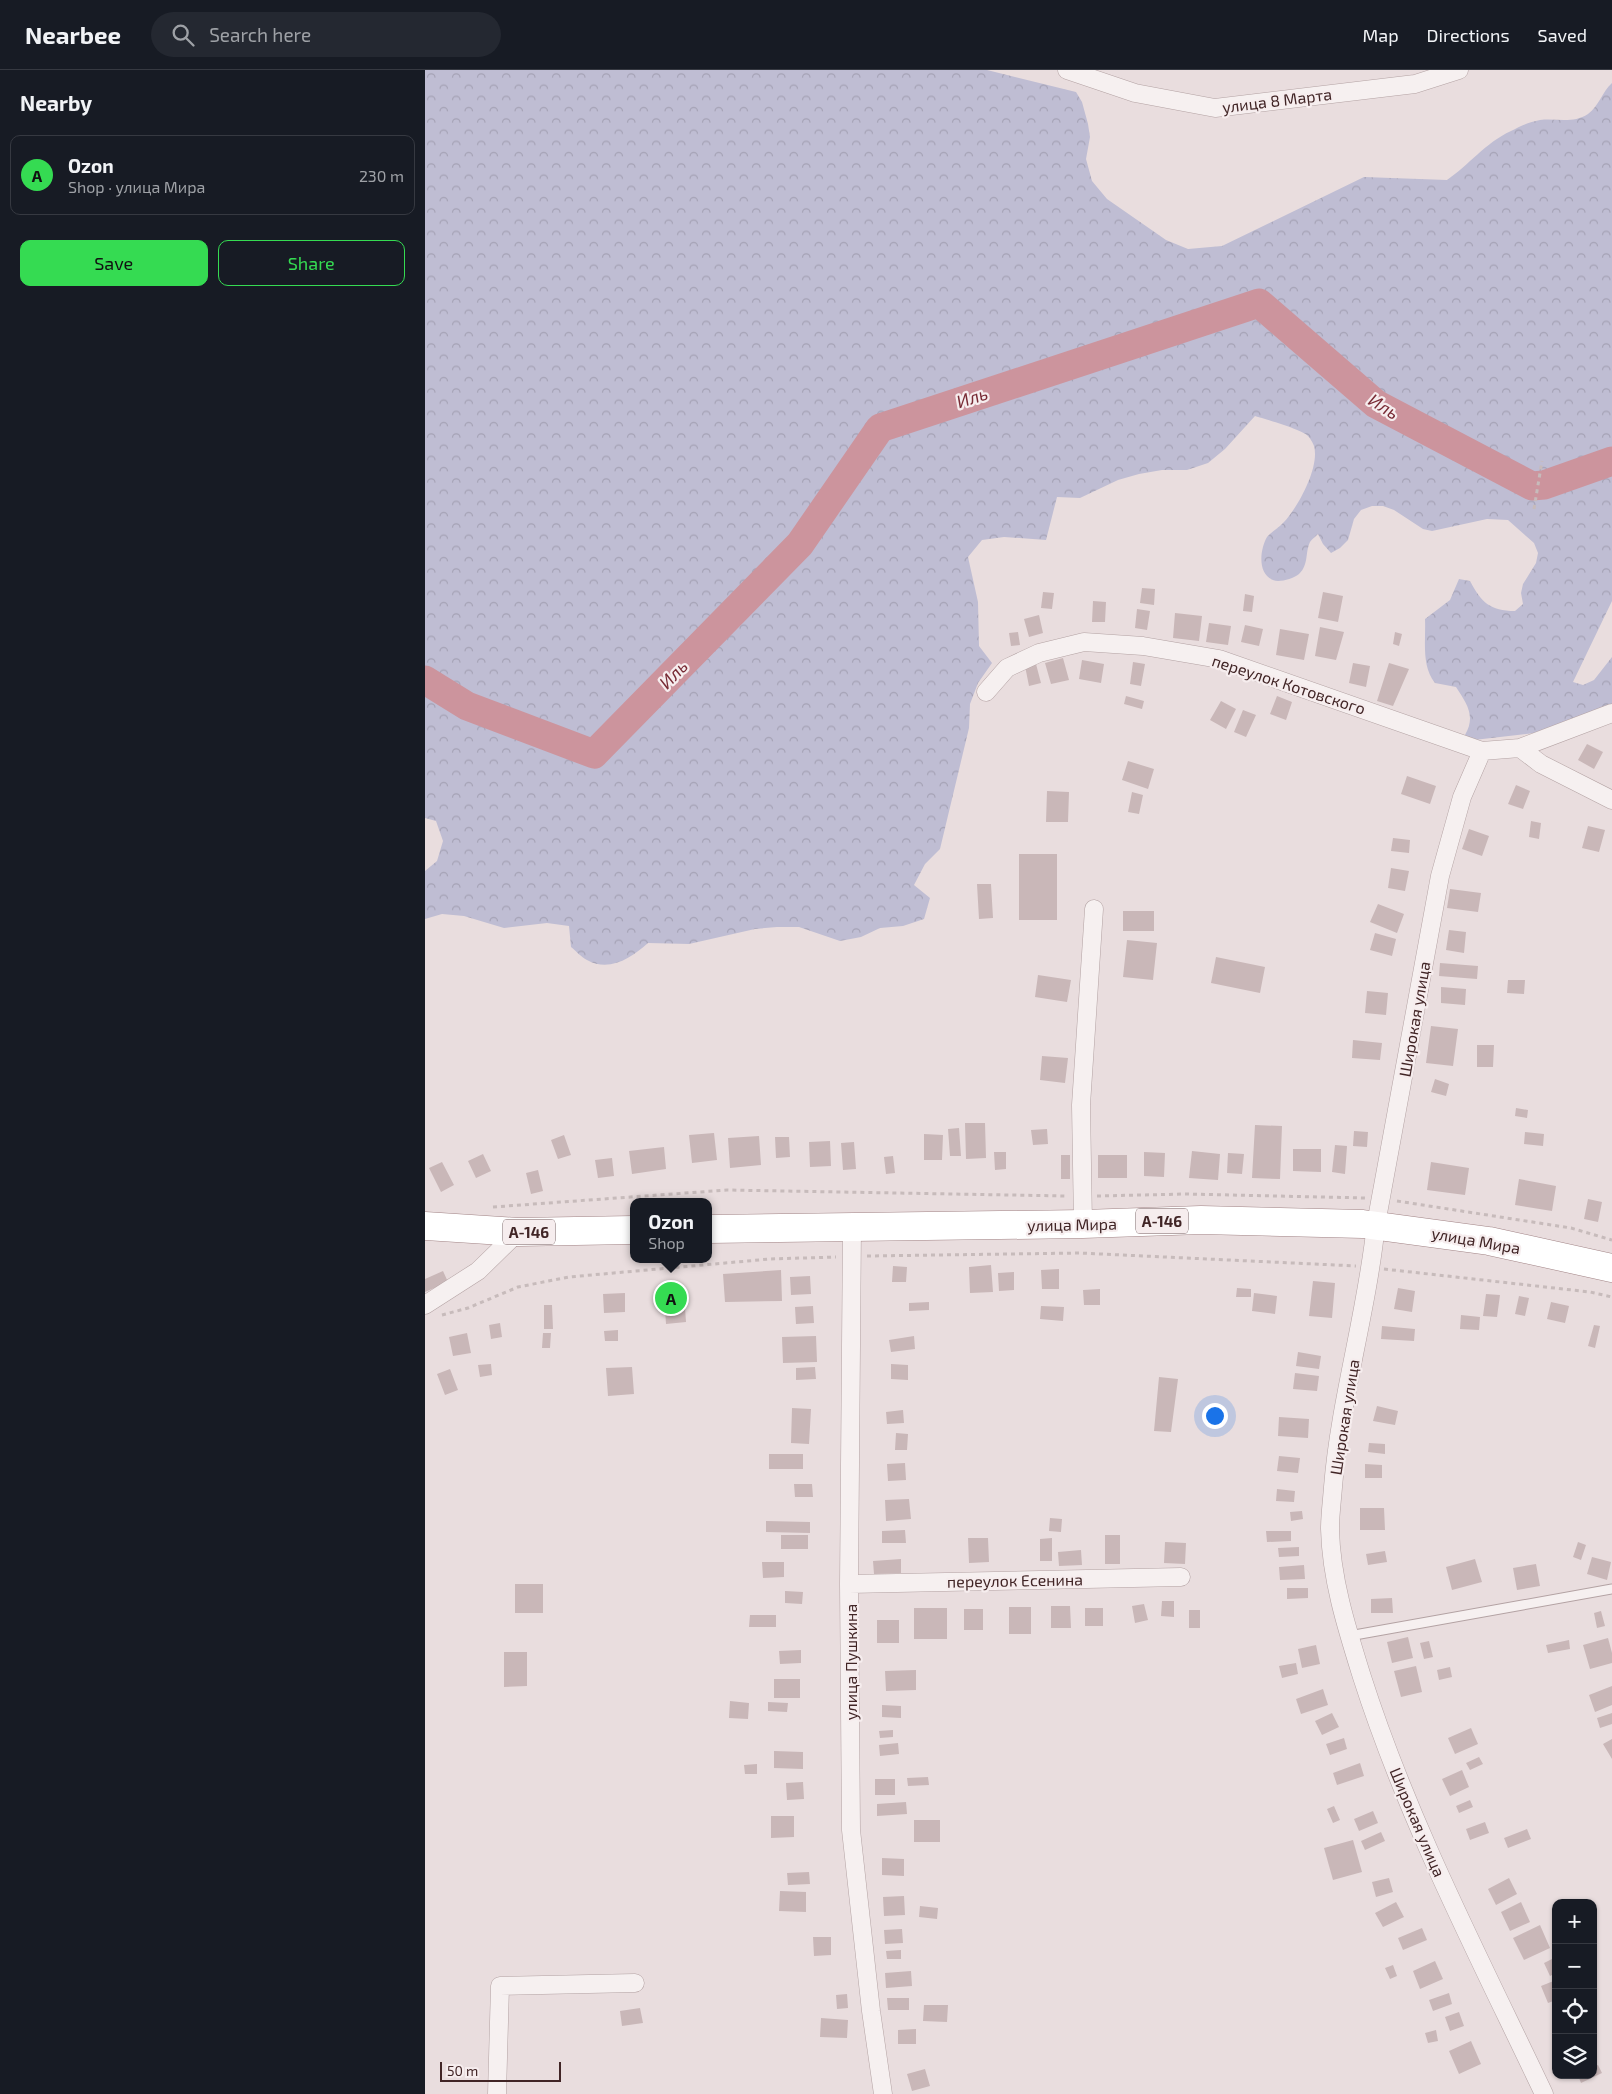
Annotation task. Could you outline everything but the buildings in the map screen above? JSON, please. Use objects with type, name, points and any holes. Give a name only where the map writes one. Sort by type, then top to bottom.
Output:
[{"type":"highway","name":"улица Мира","points":[[712,1229],[1083,1224],[1379,1211],[1489,1241],[1612,1268]]},
{"type":"highway","name":"А-146","points":[[425,1226],[518,1232],[630,1230]]},
{"type":"street","name":"улица 8 Марта","points":[[1067,70],[1135,93],[1215,108],[1415,84],[1459,70]]},
{"type":"street","name":"переулок Котовского","points":[[986,692],[1007,668],[1039,653],[1084,642],[1143,646],[1219,659],[1482,751]]},
{"type":"street","points":[[1482,751],[1519,748],[1612,713]]},
{"type":"street","points":[[1519,748],[1541,764],[1612,800]]},
{"type":"street","name":"Широкая улица","points":[[1482,751],[1462,797],[1440,876],[1379,1211],[1372,1267],[1336,1451],[1330,1528],[1333,1570],[1349,1636],[1379,1730],[1437,1866],[1544,2094]]},
{"type":"street","points":[[1083,1224],[1081,1105],[1094,909]]},
{"type":"street","name":"улица Пушкина","points":[[852,1227],[849,1584],[851,1830],[871,2011],[883,2094]]},
{"type":"street","points":[[430,1311],[478,1271],[518,1232]]},
{"type":"street","name":"переулок Есенина","points":[[849,1584],[1181,1577]]},
{"type":"street","points":[[497,2094],[500,1986],[635,1983]]},
{"type":"lane","points":[[1349,1636],[1612,1589]]},
{"type":"path","points":[[1534,509],[1542,461]]},
{"type":"path","points":[[492,1208],[727,1190],[1083,1196],[1185,1194],[1571,1228],[1612,1240]]},
{"type":"path","points":[[430,1311],[468,1308],[518,1287],[569,1277],[771,1260],[852,1256],[1079,1253],[1372,1267],[1590,1292],[1612,1297]]},
{"type":"green space","points":[[425,70],[987,70],[1076,92],[1082,102],[1088,124],[1090,137],[1086,159],[1092,181],[1107,199],[1166,240],[1188,249],[1222,246],[1364,177],[1447,180],[1493,142],[1518,127],[1540,120],[1570,120],[1588,114],[1612,83],[1612,601],[1573,682],[1583,685],[1594,680],[1612,657],[1612,706],[1551,731],[1474,740],[1465,735],[1470,722],[1469,710],[1456,687],[1435,683],[1431,676],[1425,652],[1425,619],[1450,600],[1459,579],[1470,581],[1482,600],[1493,607],[1506,611],[1515,611],[1523,604],[1521,593],[1523,584],[1536,563],[1538,553],[1534,543],[1508,520],[1487,519],[1432,531],[1423,529],[1394,510],[1383,506],[1372,506],[1361,510],[1354,519],[1348,540],[1340,548],[1331,553],[1323,544],[1318,534],[1310,542],[1306,563],[1299,574],[1289,579],[1278,581],[1266,575],[1263,570],[1261,557],[1264,543],[1267,537],[1290,515],[1301,497],[1311,475],[1315,455],[1313,443],[1305,434],[1255,416],[1225,449],[1208,463],[1187,470],[1162,470],[1139,474],[1118,480],[1080,498],[1057,497],[1046,540],[1004,537],[982,540],[968,557],[978,602],[979,646],[992,663],[978,683],[970,704],[969,728],[940,849],[925,864],[914,885],[930,898],[924,919],[903,926],[880,928],[861,937],[840,941],[799,927],[777,927],[755,929],[689,944],[648,943],[620,962],[604,965],[587,960],[571,947],[569,926],[547,923],[504,928],[464,916],[442,914],[425,919],[425,871],[437,861],[443,841],[436,821],[425,818]]},
{"type":"waterway","name":"Иль","points":[[425,680],[467,706],[594,754],[800,544],[880,428],[1259,303],[1376,404],[1532,486],[1544,485],[1612,461]]},
{"type":"place","name":"Ozon","points":[[671,1298]]}]
